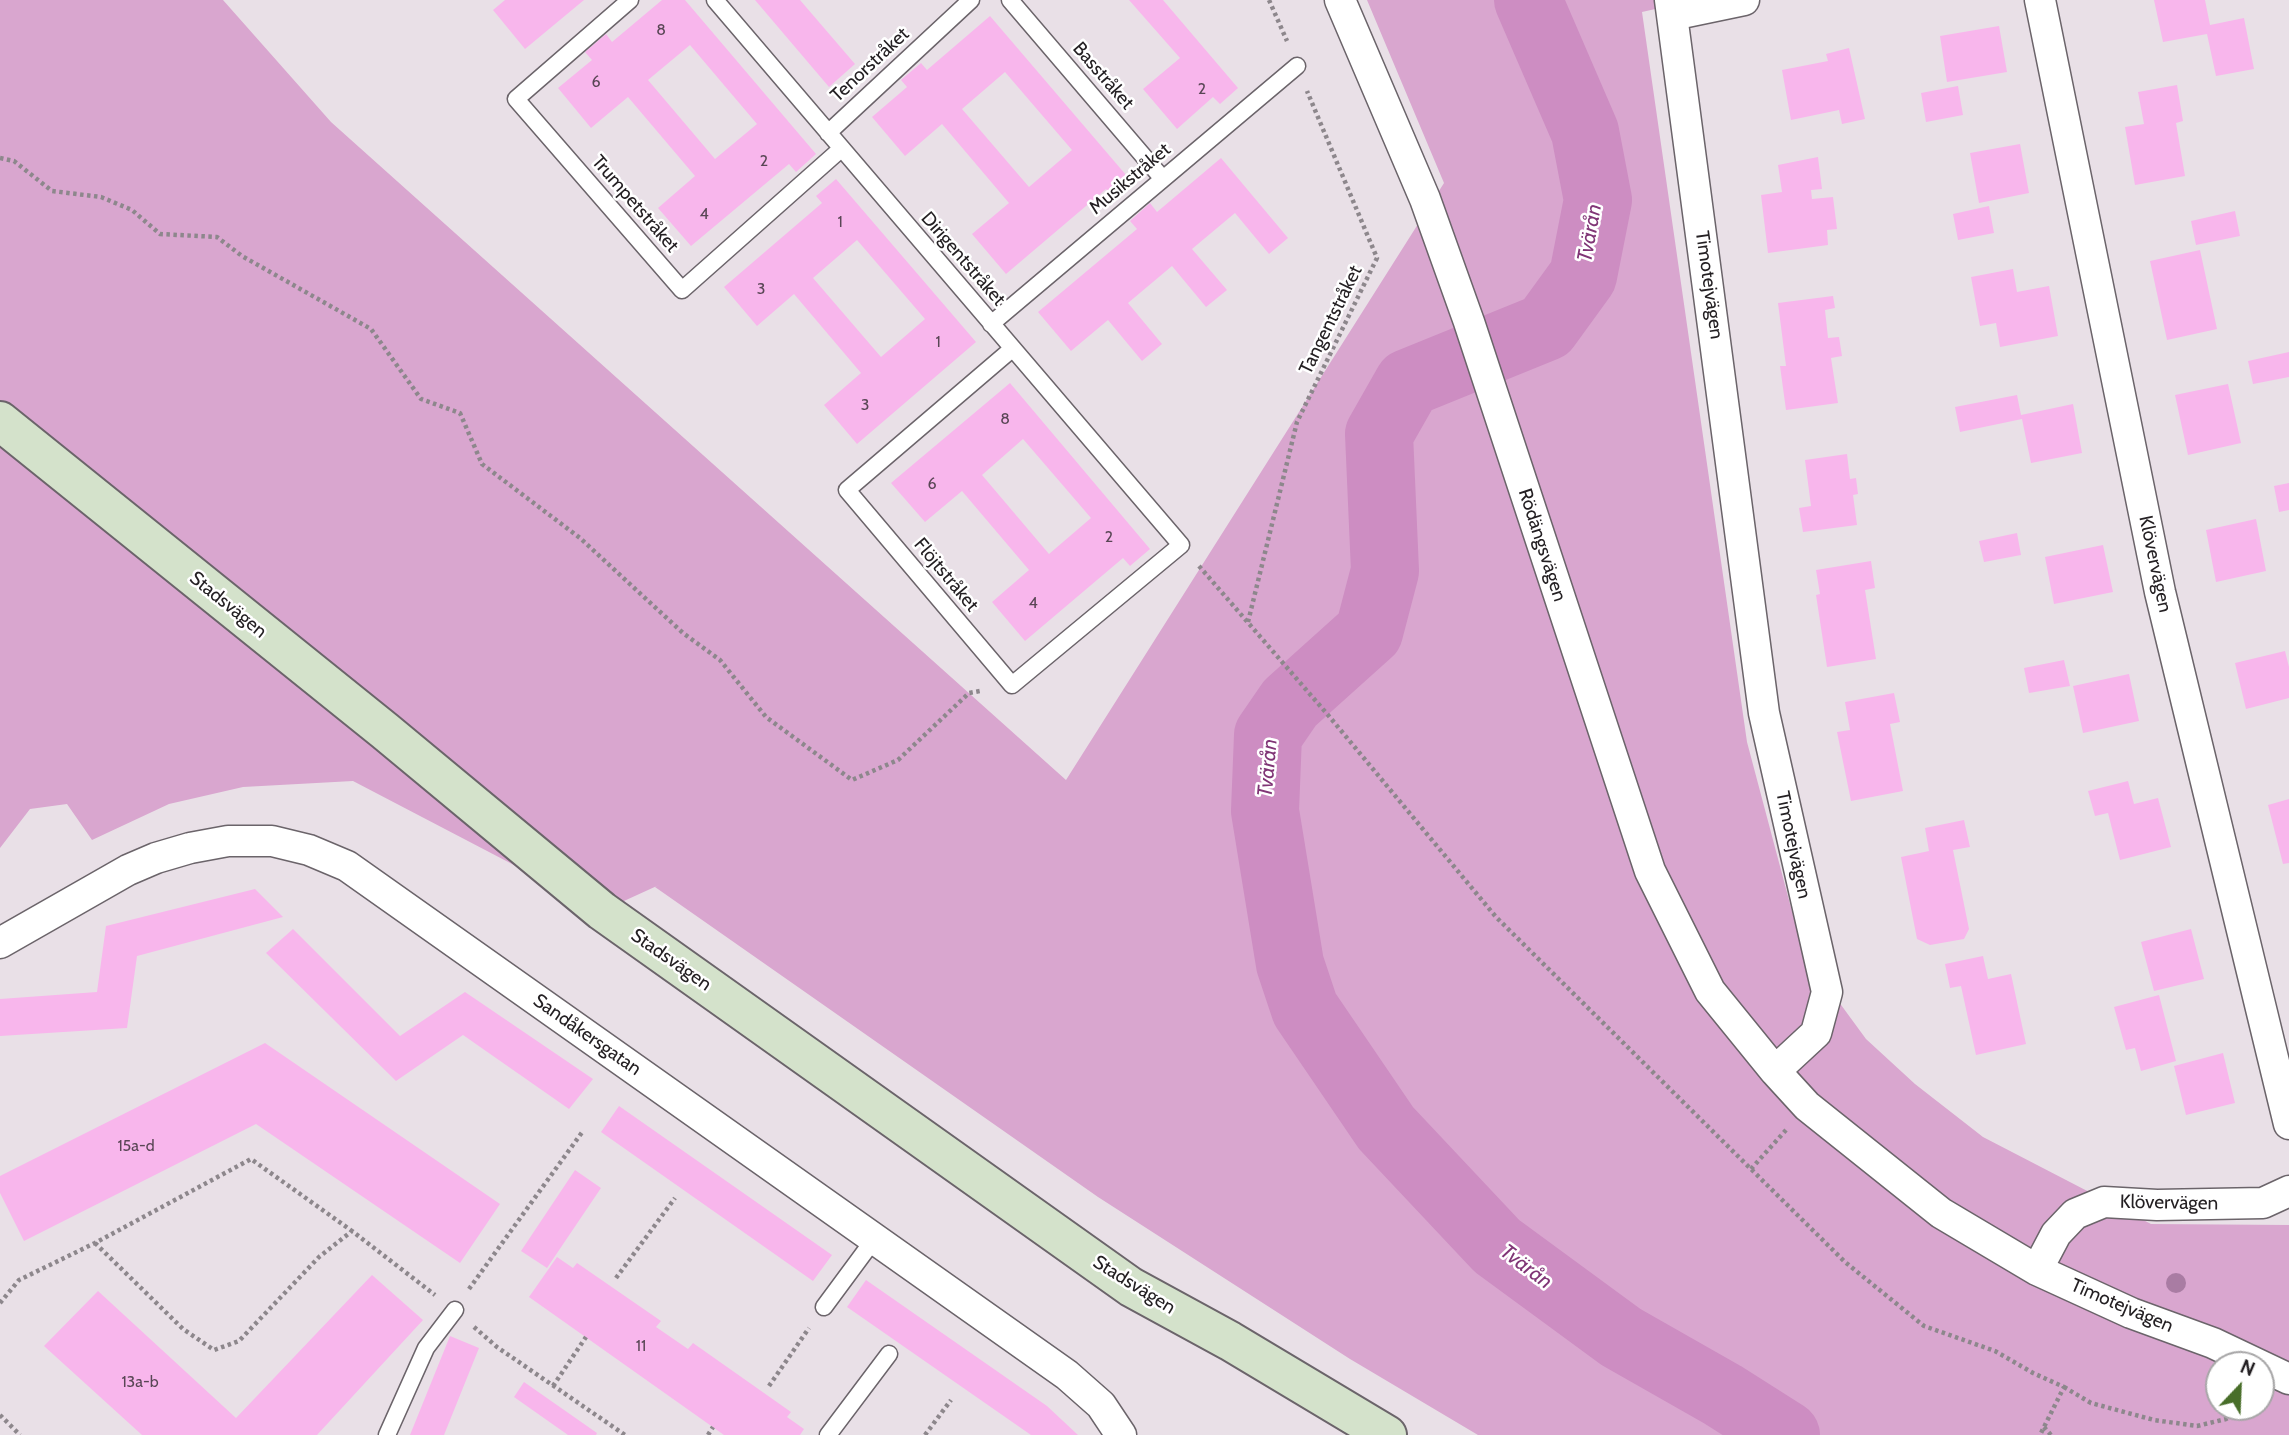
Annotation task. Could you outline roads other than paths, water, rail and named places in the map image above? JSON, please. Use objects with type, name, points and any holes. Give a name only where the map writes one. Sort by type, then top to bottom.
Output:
[{"type":"main road","name":"Stadsvägen","points":[[0,421],[385,731],[602,911],[1131,1287],[1230,1341],[1387,1435]]},
{"type":"street","name":"Rödängsvägen","points":[[1340,0],[1425,199],[1469,322],[1650,871],[1710,991],[1775,1071]]},
{"type":"street","points":[[1671,7],[1744,0]]},
{"type":"street","name":"Klövervägen","points":[[2040,0],[2160,592],[2289,1124]]},
{"type":"street","name":"Timotejvägen","points":[[1671,7],[1764,713],[1827,992],[1816,1033],[1775,1071],[1807,1106],[1941,1213],[2037,1270],[2131,1313],[2213,1343],[2289,1379]]},
{"type":"street","name":"Sandåkersgatan","points":[[0,943],[128,870],[156,858],[228,841],[272,841],[309,849],[348,866],[1068,1375],[1101,1405],[1121,1435]]},
{"type":"street","name":"Klövervägen","points":[[2037,1270],[2056,1234],[2075,1214],[2104,1202],[2157,1205],[2263,1203],[2289,1191]]},
{"type":"lane","name":"Trumpetstråket","points":[[630,0],[516,99],[682,290],[841,149]]},
{"type":"lane","name":"Dirigentstråket","points":[[715,0],[1181,545],[1012,685]]},
{"type":"lane","name":"Tenorstråket","points":[[828,133],[971,0]]},
{"type":"lane","name":"Basstråket","points":[[1010,0],[1163,179]]},
{"type":"lane","name":"Musikstråket","points":[[991,324],[1297,66]]},
{"type":"lane","name":"Flöjtstråket","points":[[1012,349],[847,490],[1012,685]]},
{"type":"lane","points":[[824,1307],[875,1238]]},
{"type":"lane","points":[[387,1435],[426,1348],[455,1310]]},
{"type":"lane","points":[[828,1435],[889,1354]]},
{"type":"waterway","name":"Tvärån","points":[[1528,0],[1585,132],[1598,200],[1583,276],[1546,327],[1408,383],[1379,434],[1385,571],[1369,632],[1290,703],[1268,735],[1265,811],[1290,964],[1305,1009],[1386,1128],[1497,1246],[1621,1337],[1723,1395],[1786,1435]]}]
